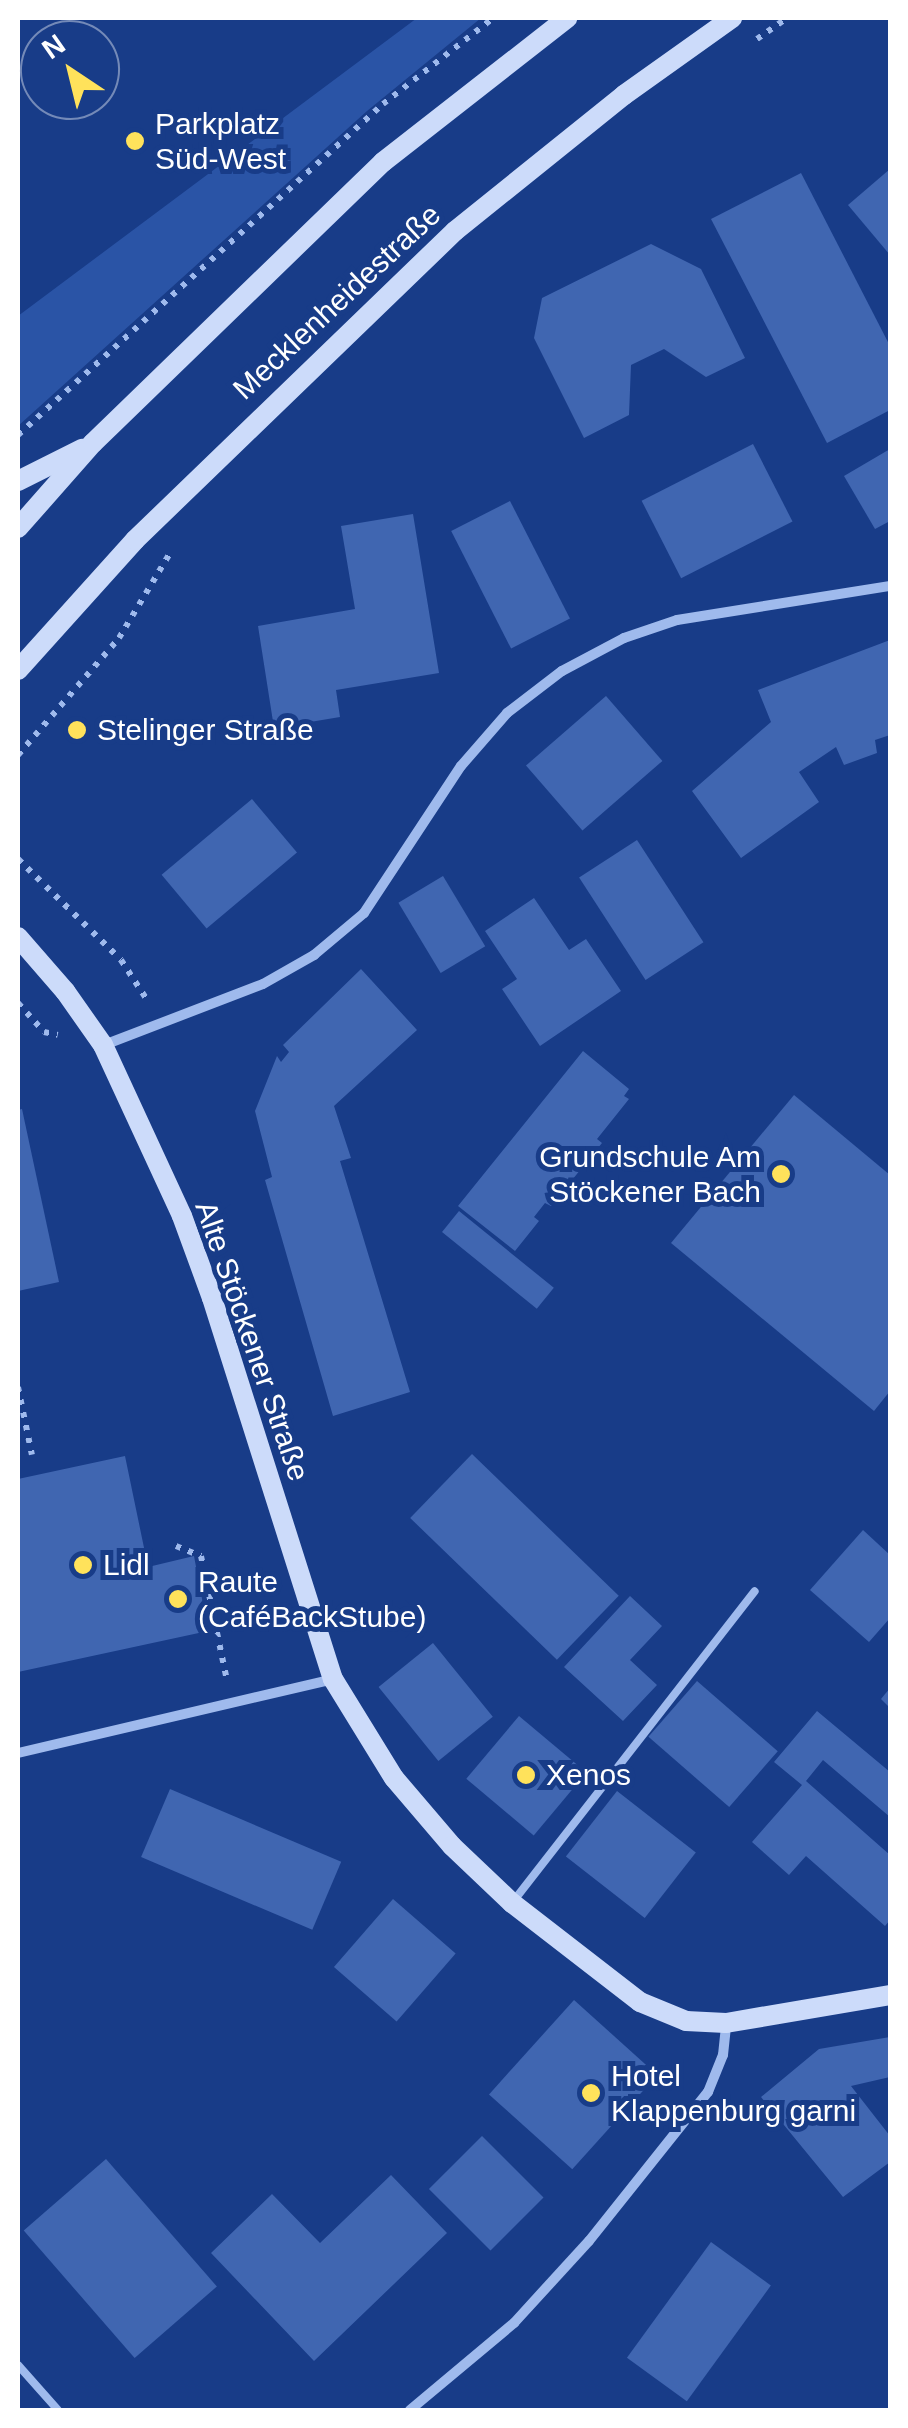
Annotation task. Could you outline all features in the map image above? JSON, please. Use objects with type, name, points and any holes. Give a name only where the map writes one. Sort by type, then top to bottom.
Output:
[{"type":"main road","points":[[18,528],[93,444],[383,162],[566,18]]},
{"type":"main road","name":"Mecklenheidestraße","points":[[18,670],[135,540],[455,230],[624,95],[732,18]]},
{"type":"main road","points":[[18,481],[93,444]]},
{"type":"main road","name":"Alte Stöckener Straße","points":[[18,938],[65,992],[103,1045],[182,1216],[212,1298],[333,1679],[394,1778],[452,1846],[512,1902],[640,2002],[686,2021],[726,2023],[890,1995]]},
{"type":"street","points":[[103,1045],[264,984],[314,955],[364,912],[461,766],[508,712],[562,671],[624,638],[677,620],[890,586]]},
{"type":"street","points":[[18,1753],[333,1679]]},
{"type":"street","points":[[410,2410],[514,2322],[589,2241],[708,2092],[723,2055],[726,2023]]},
{"type":"lane","points":[[512,1902],[755,1591]]},
{"type":"lane","points":[[18,2365],[58,2410]]},
{"type":"path","points":[[18,435],[384,104],[493,18]]},
{"type":"path","points":[[743,48],[787,18]]},
{"type":"path","points":[[18,755],[119,638],[181,542]]},
{"type":"path","points":[[18,859],[121,960],[144,990],[157,1022]]},
{"type":"path","points":[[18,1387],[32,1455]]},
{"type":"path","points":[[176,1546],[201,1556],[232,1702]]},
{"type":"shaded area","points":[[417,18],[481,18],[367,111],[18,426],[18,316]]},
{"type":"building","points":[[890,169],[890,255],[848,205]]},
{"type":"building","points":[[801,173],[890,346],[890,410],[827,443],[711,219]]},
{"type":"building","points":[[651,244],[701,269],[745,358],[706,377],[664,349],[631,365],[629,415],[584,438],[534,338],[542,298]]},
{"type":"building","points":[[753,444],[792,522],[681,578],[642,501]]},
{"type":"building","points":[[890,449],[890,521],[875,529],[844,476]]},
{"type":"building","points":[[510,501],[570,619],[511,649],[451,531]]},
{"type":"building","points":[[413,514],[439,673],[336,690],[340,717],[274,728],[258,626],[355,609],[341,526]]},
{"type":"building","points":[[890,640],[890,735],[875,740],[877,753],[844,765],[836,747],[799,772],[819,802],[741,858],[692,791],[771,722],[758,690]]},
{"type":"building","points":[[606,696],[662,761],[582,830],[526,766]]},
{"type":"building","points":[[252,799],[297,853],[207,928],[162,875]]},
{"type":"building","points":[[637,840],[703,942],[646,980],[579,878]]},
{"type":"building","points":[[443,876],[485,946],[441,973],[398,903]]},
{"type":"building","points":[[534,898],[569,950],[586,939],[621,991],[540,1046],[502,989],[517,979],[485,931]]},
{"type":"building","points":[[361,969],[417,1030],[334,1106],[351,1158],[340,1161],[410,1392],[333,1416],[265,1180],[272,1177],[255,1111],[277,1056],[281,1062],[289,1052],[283,1045]]},
{"type":"building","points":[[583,1051],[629,1089],[624,1096],[629,1099],[597,1139],[602,1143],[551,1206],[545,1203],[534,1217],[539,1221],[515,1251],[458,1206]]},
{"type":"building","points":[[794,1095],[890,1175],[890,1391],[874,1411],[671,1243]]},
{"type":"building","points":[[22,1109],[59,1282],[18,1291],[18,1110]]},
{"type":"building","points":[[459,1211],[554,1288],[537,1309],[442,1232]]},
{"type":"building","points":[[472,1454],[619,1596],[557,1660],[410,1518]]},
{"type":"building","name":"Lidl","points":[[125,1456],[148,1567],[194,1556],[208,1631],[18,1672],[18,1479]]},
{"type":"building","points":[[863,1530],[890,1555],[890,1618],[869,1642],[810,1590]]},
{"type":"building","points":[[630,1596],[662,1626],[630,1660],[657,1685],[623,1721],[564,1667]]},
{"type":"building","points":[[433,1643],[493,1717],[438,1761],[379,1687]]},
{"type":"building","points":[[697,1681],[778,1751],[729,1807],[648,1737]]},
{"type":"building","points":[[890,1688],[890,1708],[881,1699]]},
{"type":"building","points":[[817,1711],[890,1772],[890,1817],[823,1760],[806,1781],[890,1855],[890,1920],[885,1926],[806,1856],[789,1875],[752,1842],[802,1785],[774,1762]]},
{"type":"building","name":"Xenos","points":[[519,1716],[586,1773],[534,1835],[466,1779]]},
{"type":"building","points":[[170,1789],[341,1862],[312,1930],[141,1857]]},
{"type":"building","points":[[617,1791],[696,1853],[645,1918],[566,1856]]},
{"type":"building","points":[[393,1899],[456,1953],[397,2021],[334,1967]]},
{"type":"building","points":[[574,2000],[657,2075],[572,2169],[489,2094]]},
{"type":"building","points":[[890,2037],[890,2077],[851,2086],[890,2136],[890,2162],[843,2197],[761,2097],[819,2049]]},
{"type":"building","points":[[482,2136],[544,2198],[490,2251],[429,2189]]},
{"type":"building","points":[[106,2159],[217,2287],[135,2358],[24,2231]]},
{"type":"building","points":[[391,2175],[447,2233],[314,2361],[211,2253],[272,2194],[320,2243]]},
{"type":"building","points":[[711,2242],[771,2285],[687,2401],[627,2358]]},
{"type":"place","name":"Parkplatz Süd-West","points":[[135,141]]},
{"type":"place","name":"Stelinger Straße","points":[[77,730]]},
{"type":"place","name":"Grundschule Am Stöckener Bach","points":[[781,1174]]},
{"type":"place","name":"Lidl","points":[[83,1565]]},
{"type":"place","name":"Raute (CaféBackStube)","points":[[178,1599]]},
{"type":"place","name":"Xenos","points":[[526,1775]]},
{"type":"place","name":"Hotel Klappenburg garni","points":[[591,2093]]}]
